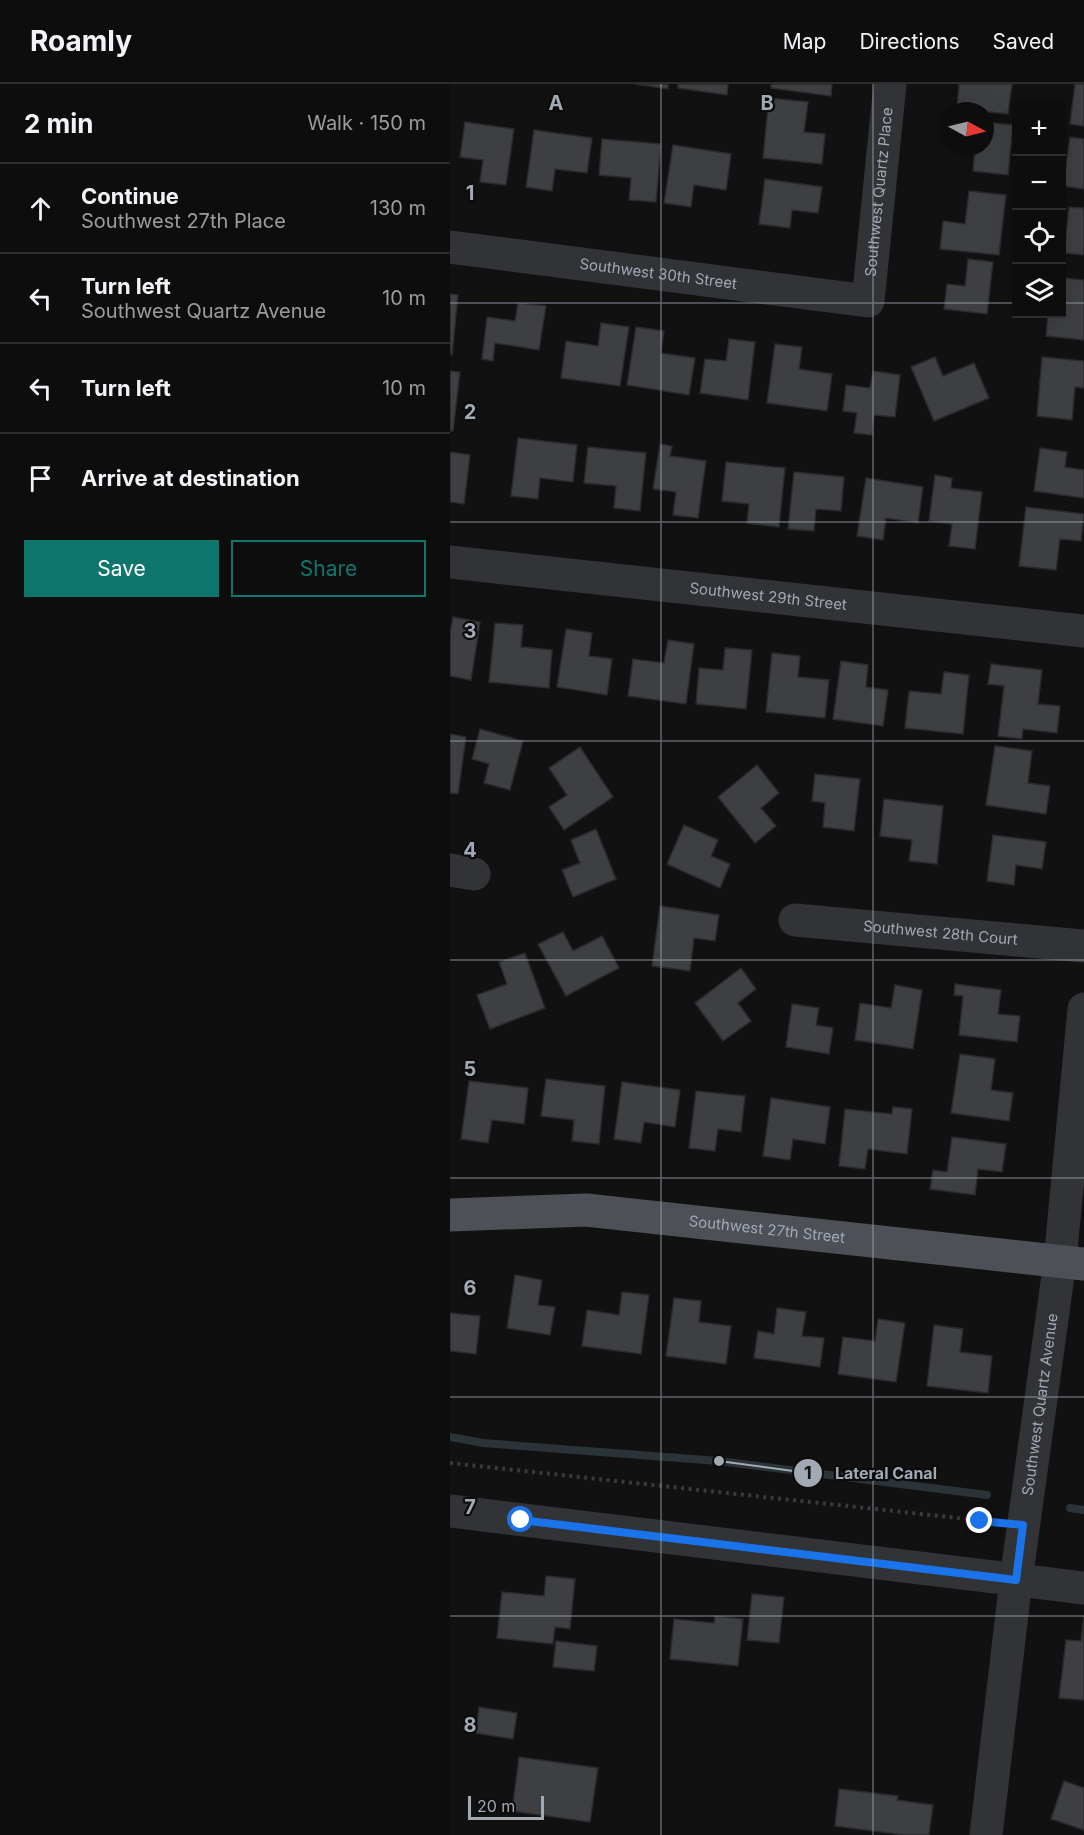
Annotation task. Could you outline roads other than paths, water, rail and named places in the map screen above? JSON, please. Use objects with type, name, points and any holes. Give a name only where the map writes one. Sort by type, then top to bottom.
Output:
[{"type":"main road","name":"Southwest 27th Street","points":[[450,1215],[586,1210],[1072,1263]]},
{"type":"street","name":"Southwest Quartz Place","points":[[868,301],[890,84]]},
{"type":"street","name":"Southwest 30th Street","points":[[450,247],[868,301]]},
{"type":"street","name":"Southwest 29th Street","points":[[450,562],[1084,631]]},
{"type":"street","name":"Southwest 28th Court","points":[[795,920],[1084,946]]},
{"type":"street","name":"Southwest Quartz Avenue","points":[[986,1835],[1023,1525],[1072,1263],[1084,1009]]},
{"type":"street","points":[[450,1511],[1084,1588]]},
{"type":"waterway","points":[[450,1437],[483,1443],[719,1461],[987,1495]]},
{"type":"waterway","points":[[1070,1508],[1084,1510]]},
{"type":"place","name":"Lateral Canal","points":[[719,1461]]}]
